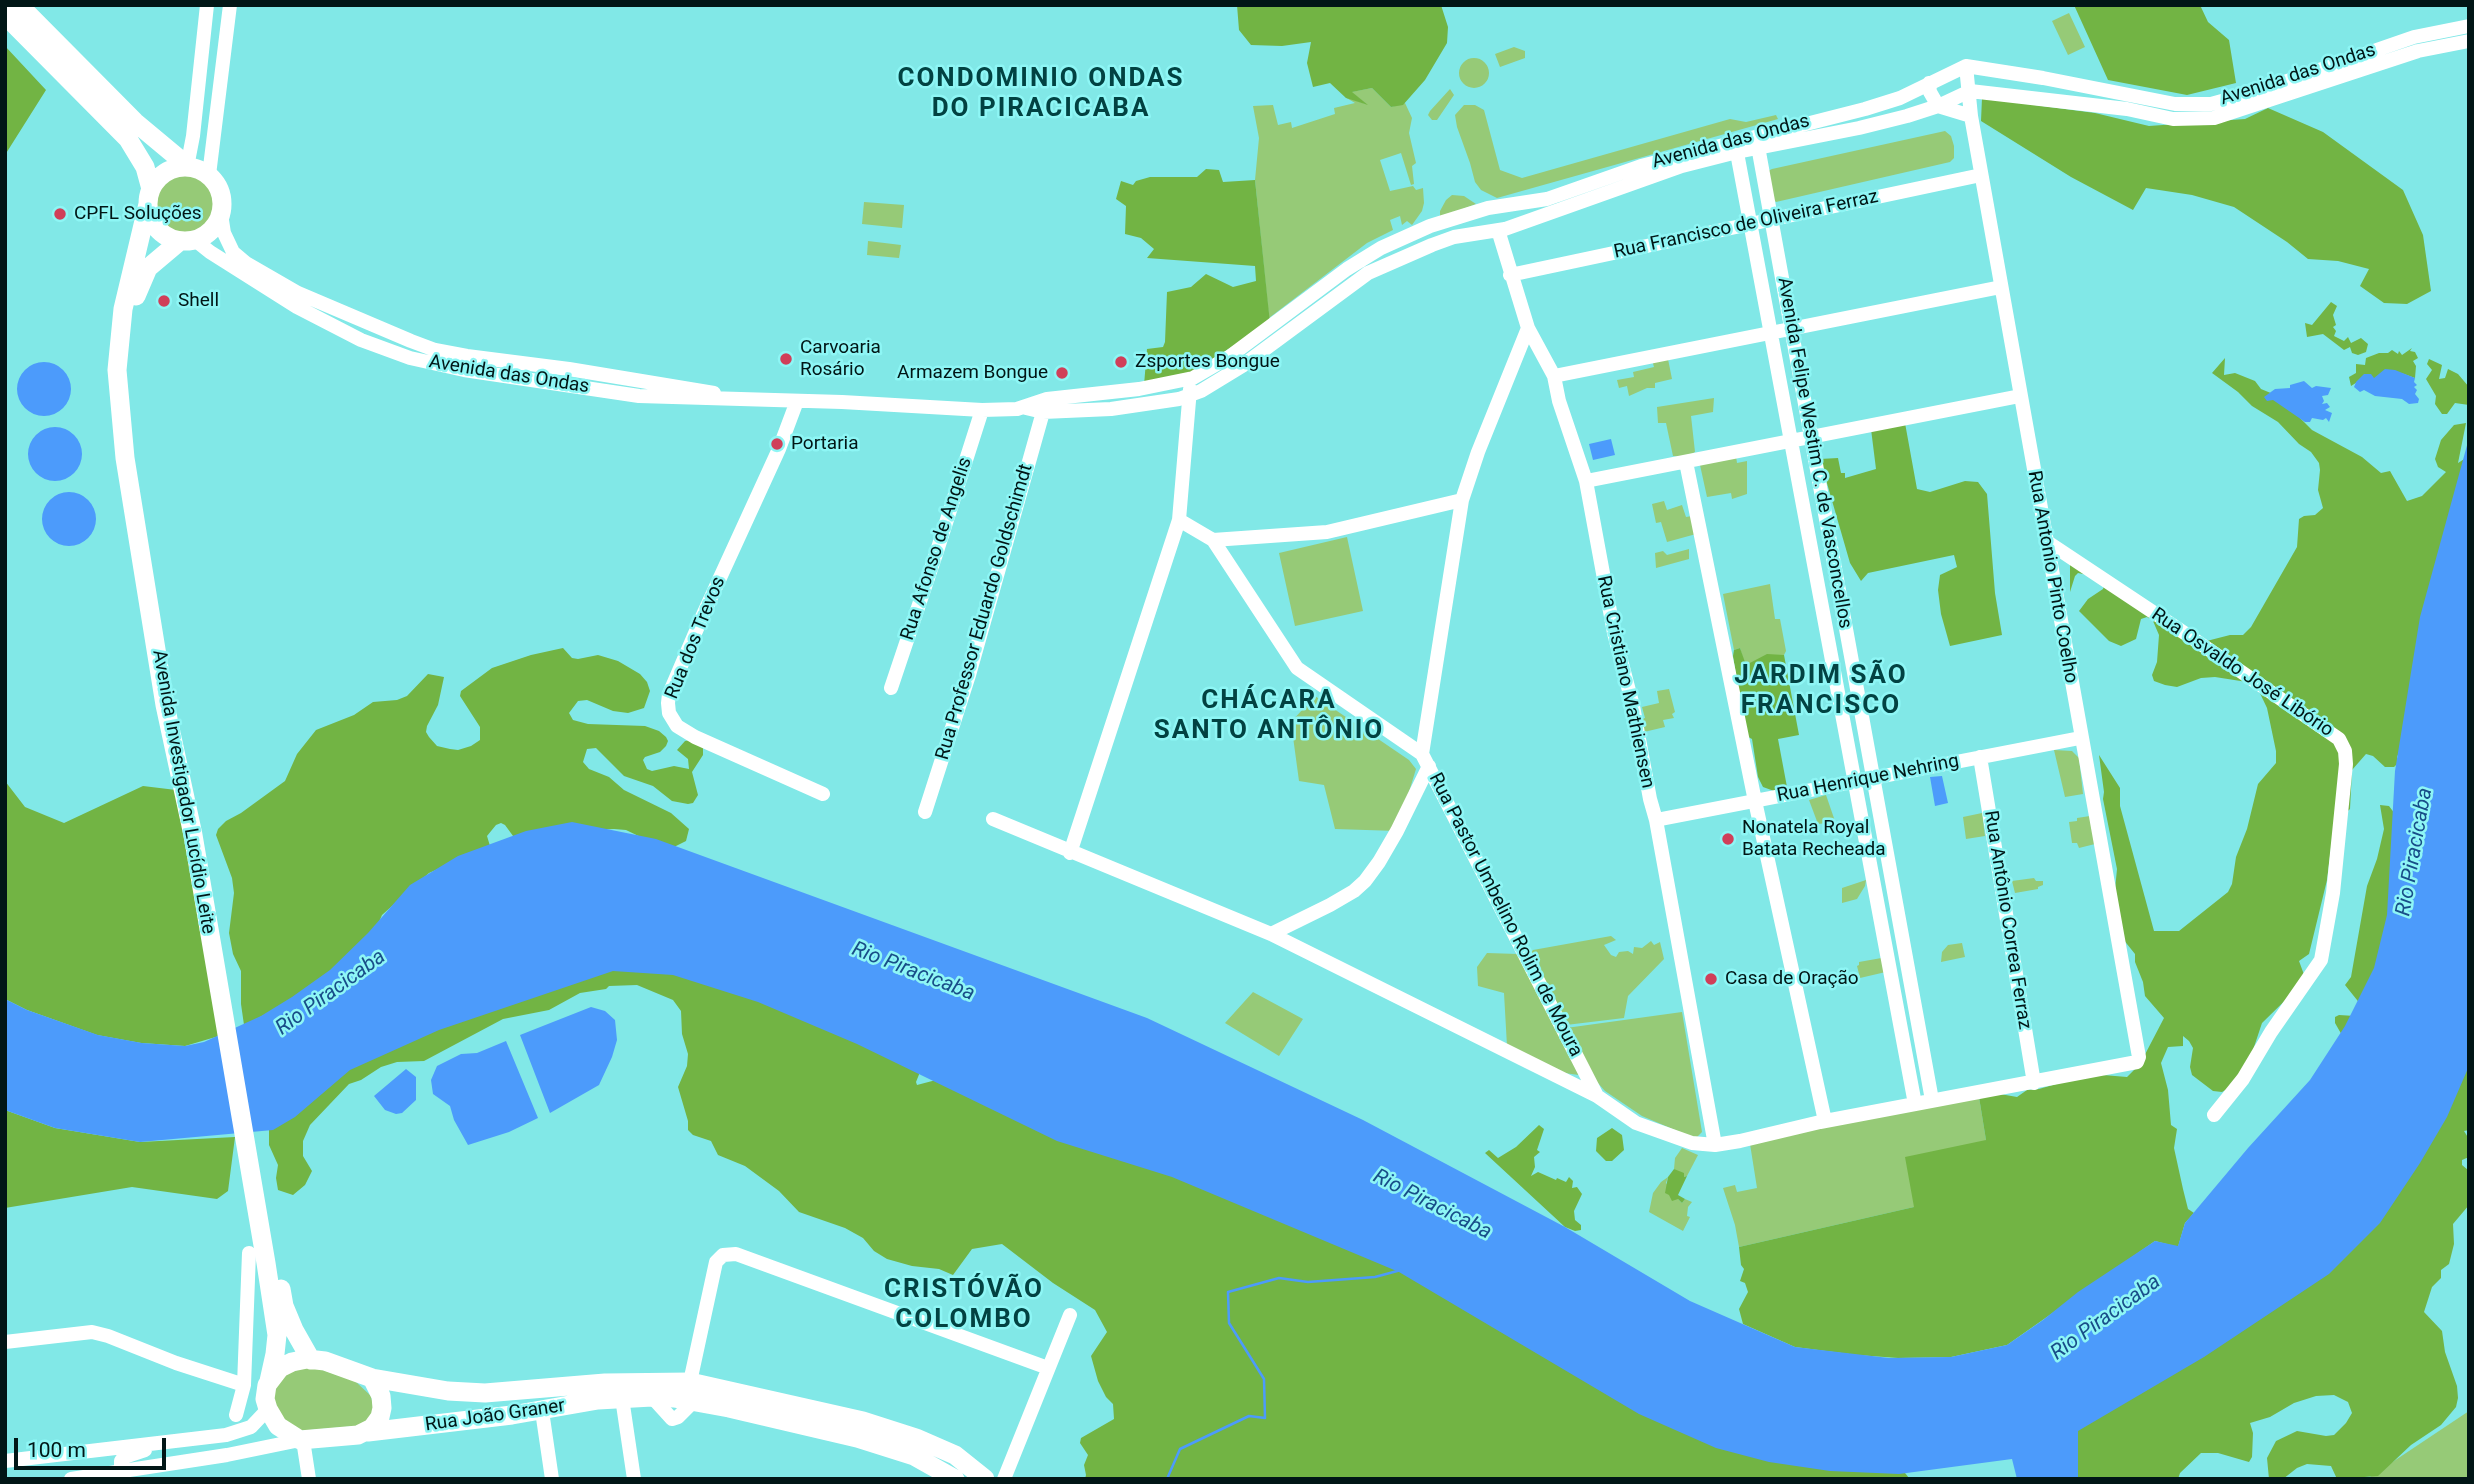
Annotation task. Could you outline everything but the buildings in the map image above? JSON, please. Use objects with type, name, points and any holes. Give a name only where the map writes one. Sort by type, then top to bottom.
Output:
[{"type":"main road","points":[[5,15],[128,139],[145,167],[154,225],[170,238],[188,241],[212,230],[221,214],[222,200],[218,186],[209,176],[185,167],[135,122],[19,5]]},
{"type":"main road","points":[[150,196],[164,173],[185,167]]},
{"type":"main road","name":"Avenida Investigador Lucídio Leite","points":[[150,196],[123,309],[117,370],[125,458],[165,705],[193,835],[284,1306],[293,1330],[311,1360]]},
{"type":"main road","name":"Avenida Investigador Lucídio Leite","points":[[188,241],[148,268],[135,296],[128,345],[129,400],[134,464],[204,839],[228,1016]]},
{"type":"main road","name":"Avenida Investigador Lucídio Leite","points":[[252,1148],[276,1335],[269,1381]]},
{"type":"main road","points":[[372,1377],[381,1396],[382,1408],[377,1423],[368,1432],[302,1440],[278,1426],[265,1399],[269,1381],[285,1365],[299,1360],[325,1362],[372,1377],[448,1391],[485,1392],[605,1383],[692,1392],[863,1421],[916,1438],[956,1455],[985,1479]]},
{"type":"main road","points":[[692,1392],[914,1456],[955,1479]]},
{"type":"main road","name":"Rua João Graner","points":[[368,1432],[542,1411],[598,1400],[692,1392]]},
{"type":"street","points":[[185,167],[197,102],[206,5]]},
{"type":"street","points":[[209,176],[230,5]]},
{"type":"street","name":"Avenida das Ondas","points":[[1757,142],[1900,98],[1966,66],[2055,80],[2175,104],[2211,104],[2414,37],[2469,26]]},
{"type":"street","name":"Avenida das Ondas","points":[[188,241],[297,307],[350,334],[428,363],[472,372],[639,396],[982,410],[1027,408],[1044,412],[1081,403],[1100,393],[1161,386],[1192,377],[1229,357],[1347,269],[1381,248],[1430,226],[1488,208],[1547,199],[1641,166],[1757,142],[1859,128],[1938,106],[1970,91],[2127,109],[2173,119],[2214,118],[2418,51],[2469,41]]},
{"type":"street","name":"Rua Antonio Pinto Coelho","points":[[1966,66],[1981,175],[2139,1057],[2137,1062],[2034,1083]]},
{"type":"street","points":[[1929,83],[1930,92],[1938,106],[1971,116]]},
{"type":"street","name":"Avenida Felipe Westim C. de Vasconcellos","points":[[1757,142],[1932,1100]]},
{"type":"street","name":"Avenida das Ondas","points":[[1027,408],[1047,399],[1081,403],[1098,409],[1146,405],[1179,399],[1201,391],[1242,366],[1368,274],[1441,242],[1502,229],[1735,146]]},
{"type":"street","name":"Avenida Felipe Westim C. de Vasconcellos","points":[[1735,146],[1915,1104]]},
{"type":"street","name":"Rua Francisco de Oliveira Ferraz","points":[[1510,275],[1981,175]]},
{"type":"street","points":[[1502,229],[1497,220],[1499,212],[1508,204]]},
{"type":"street","points":[[1441,242],[1471,228],[1476,221],[1475,217],[1488,208]]},
{"type":"street","name":"Avenida das Ondas","points":[[221,214],[224,233],[233,253],[246,263],[326,307],[422,345],[467,356],[702,389],[728,400]]},
{"type":"street","name":"Rua Cristiano Mathiensen","points":[[1502,229],[1510,275],[1528,328],[1553,376],[1586,481],[1614,633],[1633,706],[1656,820],[1716,1145]]},
{"type":"street","points":[[1553,376],[2001,287]]},
{"type":"street","name":"Rua Pastor Umbelino Rolim de Moura","points":[[1528,328],[1478,452],[1462,500],[1425,760],[1597,1096]]},
{"type":"street","points":[[350,334],[363,335],[412,351],[422,345]]},
{"type":"street","points":[[569,385],[618,386],[625,377]]},
{"type":"street","points":[[1070,853],[1179,520],[1188,395],[1192,377]]},
{"type":"street","points":[[639,396],[649,391],[690,393],[702,389]]},
{"type":"street","points":[[1098,409],[1100,393]]},
{"type":"street","points":[[1586,481],[2020,396]]},
{"type":"street","name":"Rua dos Trevos","points":[[797,401],[779,449],[669,694],[668,703],[669,713],[677,726],[695,737],[823,794]]},
{"type":"street","name":"Rua Afonso de Angelis","points":[[891,688],[982,410]]},
{"type":"street","name":"Rua Professor Eduardo Goldschimdt","points":[[925,812],[1044,412]]},
{"type":"street","points":[[1685,462],[1825,1121]]},
{"type":"street","points":[[1213,540],[1327,532],[1462,500]]},
{"type":"street","points":[[1179,520],[1213,540],[1297,668],[1425,760],[1397,831],[1365,881],[1354,891],[1271,934]]},
{"type":"street","name":"Rua Osvaldo José Libório","points":[[2046,541],[2339,739],[2345,751],[2333,892],[2321,960],[2270,1032],[2243,1079],[2214,1115]]},
{"type":"street","name":"Rua Henrique Nehring","points":[[1656,820],[2080,738]]},
{"type":"street","name":"Rua Antônio Correa Ferraz","points":[[1980,757],[2034,1083]]},
{"type":"street","points":[[993,819],[1271,934],[1597,1096],[1636,1123],[1692,1143],[1716,1145],[1740,1141],[1825,1121],[2034,1083]]},
{"type":"street","points":[[236,1415],[244,1385],[249,1252]]},
{"type":"street","points":[[692,1392],[716,1262],[723,1255],[736,1254],[1048,1368]]},
{"type":"street","points":[[1004,1479],[1070,1315]]},
{"type":"street","points":[[5,1342],[92,1332],[244,1385]]},
{"type":"street","points":[[622,1398],[634,1479]]},
{"type":"street","points":[[5,1461],[226,1435],[251,1427],[268,1409]]},
{"type":"street","points":[[542,1411],[552,1479]]},
{"type":"street","points":[[71,1479],[121,1475],[302,1440],[309,1479]]},
{"type":"street","points":[[121,1475],[124,1457],[166,1441]]},
{"type":"green space","points":[[1237,5],[1441,5],[1448,27],[1447,43],[1425,80],[1403,105],[1391,107],[1372,88],[1352,92],[1368,105],[1346,98],[1330,83],[1313,87],[1307,63],[1311,42],[1282,46],[1251,45],[1239,30]]},
{"type":"green space","points":[[2074,5],[2200,5],[2208,22],[2229,40],[2236,83],[2187,95],[2108,80]]},
{"type":"green space","points":[[2069,13],[2085,47],[2068,55],[2052,21]]},
{"type":"green space","points":[[5,46],[46,90],[5,155]]},
{"type":"green space","points":[[1514,47],[1525,51],[1525,58],[1500,67],[1495,54]]},
{"type":"green space","points":[[1474,58],[1485,62],[1489,73],[1485,84],[1474,88],[1463,84],[1459,73],[1463,62]]},
{"type":"green space","points":[[1372,88],[1391,107],[1405,103],[1412,118],[1409,133],[1416,163],[1412,166],[1414,184],[1411,185],[1401,153],[1380,160],[1390,191],[1413,186],[1416,190],[1423,188],[1422,211],[1412,225],[1407,221],[1402,225],[1400,216],[1390,220],[1393,230],[1367,243],[1269,318],[1255,180],[1259,138],[1253,106],[1273,105],[1278,125],[1291,122],[1292,128],[1335,114],[1334,108],[1355,103],[1345,97],[1366,104],[1351,92]]},
{"type":"green space","points":[[1450,89],[1454,95],[1437,120],[1432,120],[1428,115],[1430,111]]},
{"type":"green space","points":[[1982,98],[2095,113],[2149,126],[2245,119],[2268,108],[2323,132],[2403,190],[2423,235],[2431,291],[2407,304],[2384,303],[2360,286],[2369,269],[2338,261],[2308,259],[2234,207],[2192,195],[2146,188],[2133,210],[2071,177],[1981,121]]},
{"type":"green space","points":[[1464,105],[1475,105],[1484,110],[1500,170],[1522,178],[1730,119],[1746,122],[1776,115],[1778,119],[1497,198],[1481,190],[1475,182],[1455,115]]},
{"type":"green space","points":[[1945,131],[1951,136],[1954,146],[1954,158],[1950,162],[1776,202],[1765,194],[1768,171],[1772,169]]},
{"type":"green space","points":[[1206,169],[1219,170],[1223,182],[1255,180],[1270,323],[1185,376],[1144,385],[1147,349],[1163,347],[1165,342],[1167,292],[1191,287],[1206,274],[1233,287],[1256,281],[1255,266],[1147,258],[1154,249],[1141,238],[1125,234],[1126,206],[1116,199],[1121,181],[1133,185],[1136,181],[1150,177],[1197,177]]},
{"type":"green space","points":[[186,174],[208,183],[217,205],[208,227],[186,236],[164,227],[155,205],[164,183]]},
{"type":"green space","points":[[1452,195],[1464,196],[1476,204],[1440,218],[1440,211]]},
{"type":"green space","points":[[864,202],[904,205],[902,228],[862,224]]},
{"type":"green space","points":[[868,241],[901,245],[899,258],[867,255]]},
{"type":"green space","points":[[2331,302],[2337,306],[2333,315],[2336,325],[2333,327],[2336,331],[2334,336],[2344,341],[2348,337],[2351,343],[2361,338],[2368,344],[2366,352],[2358,355],[2352,353],[2350,347],[2344,350],[2323,334],[2307,337],[2305,323],[2312,325]]},
{"type":"green space","points":[[2412,348],[2410,351],[2415,352],[2418,358],[2413,361],[2416,366],[2415,378],[2401,373],[2386,383],[2359,381],[2351,386],[2349,377],[2356,373],[2356,364],[2365,365],[2366,358],[2379,353],[2392,350],[2398,354],[2399,351],[2402,355]]},
{"type":"green space","points":[[2225,358],[2224,375],[2235,373],[2255,381],[2261,389],[2278,396],[2312,430],[2362,457],[2381,473],[2390,471],[2407,501],[2422,496],[2446,472],[2438,467],[2435,459],[2441,440],[2454,425],[2466,423],[2458,463],[2469,456],[2397,764],[2394,767],[2385,767],[2373,756],[2366,754],[2352,770],[2350,809],[2334,824],[2327,880],[2309,954],[2299,961],[2306,980],[2262,1023],[2250,1059],[2229,1088],[2222,1092],[2213,1091],[2192,1075],[2190,1067],[2193,1048],[2183,1036],[2183,1046],[2168,1047],[2161,1063],[2168,1090],[2171,1125],[2177,1129],[2174,1148],[2183,1189],[2188,1209],[2194,1213],[2185,1223],[2178,1247],[2155,1241],[2007,1345],[1951,1357],[1898,1358],[1795,1347],[1743,1324],[1739,1309],[1748,1292],[1745,1283],[1740,1281],[1744,1269],[1739,1247],[1914,1207],[1905,1157],[1986,1140],[1979,1097],[2000,1094],[2017,1097],[2027,1090],[2091,1074],[2127,1077],[2140,1064],[2164,1018],[2145,996],[2135,954],[2123,939],[2114,900],[2117,869],[2103,799],[2099,755],[2120,788],[2120,806],[2154,931],[2179,931],[2228,892],[2232,884],[2236,857],[2247,829],[2258,784],[2276,763],[2267,708],[2257,687],[2247,682],[2215,677],[2201,678],[2177,687],[2154,681],[2152,675],[2157,662],[2159,635],[2153,621],[2147,617],[2141,619],[2136,639],[2121,646],[2109,641],[2079,611],[2088,599],[2104,586],[2088,575],[2078,573],[2070,592],[2070,557],[2191,645],[2230,635],[2243,635],[2251,627],[2297,547],[2299,519],[2315,515],[2323,508],[2318,490],[2320,470],[2319,463],[2311,452],[2299,444],[2278,422],[2252,406],[2212,373]]},
{"type":"green space","points":[[1668,359],[1672,379],[1655,383],[1655,388],[1647,388],[1629,396],[1627,386],[1619,388],[1617,380],[1634,377],[1633,372],[1654,367],[1652,360]]},
{"type":"green space","points":[[2429,359],[2442,365],[2439,379],[2445,378],[2448,369],[2458,374],[2469,387],[2469,405],[2455,403],[2447,414],[2442,414],[2435,404],[2436,396],[2426,379],[2432,370],[2427,364]]},
{"type":"green space","points":[[1714,398],[1713,412],[1691,416],[1695,452],[1686,457],[1673,456],[1666,423],[1658,423],[1657,407]]},
{"type":"green space","points":[[1905,423],[1917,489],[1930,492],[1965,481],[1978,482],[1987,494],[1995,593],[2002,635],[1950,646],[1938,590],[1940,575],[1957,567],[1954,555],[1868,573],[1861,581],[1850,563],[1820,459],[1838,458],[1841,473],[1845,473],[1845,478],[1876,469],[1871,429]]},
{"type":"green space","points":[[1736,456],[1737,463],[1747,461],[1747,494],[1732,499],[1731,493],[1707,497],[1700,465]]},
{"type":"green space","points":[[1664,501],[1667,510],[1682,505],[1686,517],[1692,516],[1696,534],[1667,542],[1661,522],[1656,523],[1652,504]]},
{"type":"green space","points":[[1347,537],[1363,611],[1295,626],[1279,553]]},
{"type":"green space","points":[[1689,549],[1689,559],[1656,568],[1655,553],[1663,551],[1667,555]]},
{"type":"green space","points":[[1770,584],[1775,619],[1780,619],[1786,651],[1784,655],[1767,655],[1745,666],[1740,648],[1734,650],[1723,594]]},
{"type":"green space","points":[[563,648],[572,658],[598,655],[618,661],[640,674],[650,691],[644,708],[628,713],[613,711],[587,700],[578,701],[569,713],[573,720],[588,724],[645,726],[659,731],[668,741],[666,746],[643,760],[647,769],[652,771],[674,766],[689,769],[688,759],[677,750],[685,741],[690,740],[703,746],[703,755],[692,772],[698,795],[693,803],[688,804],[672,801],[653,786],[624,776],[596,748],[587,749],[583,762],[589,769],[609,777],[624,790],[671,813],[689,829],[686,841],[674,847],[649,841],[626,830],[614,829],[516,840],[505,825],[496,825],[487,836],[490,846],[429,873],[382,915],[327,984],[244,1025],[241,971],[233,954],[229,933],[234,893],[232,878],[216,835],[218,829],[285,781],[297,754],[316,730],[354,715],[373,702],[397,700],[407,696],[428,674],[444,677],[438,705],[426,732],[437,746],[458,750],[471,746],[480,740],[480,727],[460,696],[461,691],[492,668]]},
{"type":"green space","points":[[1740,648],[1746,665],[1767,654],[1784,655],[1799,735],[1778,739],[1787,787],[1774,791],[1763,787],[1758,777],[1752,739],[1746,736],[1733,656],[1734,650]]},
{"type":"green space","points":[[1669,689],[1674,718],[1663,720],[1665,727],[1644,732],[1642,719],[1645,718],[1642,707],[1659,703],[1657,691]]},
{"type":"green space","points":[[1315,696],[1409,760],[1416,769],[1397,831],[1335,829],[1324,785],[1299,781],[1291,722]]},
{"type":"green space","points":[[2054,750],[2072,751],[2079,758],[2083,794],[2065,797]]},
{"type":"green space","points":[[5,781],[25,807],[64,823],[143,786],[176,790],[219,1036],[185,1046],[141,1043],[97,1035],[27,1010],[5,999]]},
{"type":"green space","points":[[1826,795],[1837,827],[1830,829],[1827,823],[1818,824],[1809,800]]},
{"type":"green space","points":[[2380,805],[2389,806],[2404,826],[2402,849],[2407,899],[2396,924],[2392,969],[2358,1044],[2345,1058],[2337,1060],[2343,1037],[2335,1023],[2335,1017],[2355,1016],[2360,1011],[2361,1005],[2345,985],[2351,977],[2367,886],[2384,829]]},
{"type":"green space","points":[[1982,813],[1985,836],[1966,839],[1963,817]]},
{"type":"green space","points":[[2090,816],[2095,844],[2079,848],[2077,843],[2072,843],[2069,822]]},
{"type":"green space","points":[[2034,878],[2036,881],[2043,881],[2043,885],[2038,889],[2015,893],[2012,881]]},
{"type":"green space","points":[[1866,880],[1857,899],[1842,903],[1842,888]]},
{"type":"green space","points":[[1611,936],[1616,940],[1604,945],[1611,955],[1616,957],[1619,952],[1628,951],[1633,954],[1634,947],[1642,948],[1651,941],[1654,945],[1660,942],[1664,959],[1628,996],[1624,1018],[1566,1025],[1541,979],[1539,960],[1530,960],[1529,955],[1533,950]]},
{"type":"green space","points":[[1962,943],[1965,957],[1941,962],[1942,952],[1948,945]]},
{"type":"green space","points":[[655,950],[920,1072],[917,1085],[936,1080],[1017,1111],[1901,1468],[1909,1478],[1085,1479],[1084,1465],[1088,1455],[1080,1443],[1081,1438],[1114,1419],[1113,1404],[1098,1381],[1091,1356],[1107,1332],[1095,1310],[1053,1283],[1002,1244],[972,1249],[953,1275],[939,1269],[912,1266],[887,1259],[874,1251],[863,1238],[845,1228],[799,1212],[779,1191],[745,1166],[718,1155],[711,1141],[693,1135],[688,1130],[678,1087],[687,1066],[688,1054],[682,1034],[681,1011],[673,1000],[637,985],[609,986],[606,989],[580,993],[549,1010],[503,1019],[424,1061],[397,1062],[381,1067],[349,1084],[310,1125],[303,1141],[303,1156],[312,1171],[305,1185],[293,1195],[278,1190],[278,1165],[269,1145],[269,1130],[340,1056]]},
{"type":"green space","points":[[1487,953],[1518,954],[1579,1075],[1564,1073],[1507,1046],[1504,993],[1478,986],[1477,967]]},
{"type":"green space","points":[[1887,957],[1890,971],[1860,978],[1857,966],[1859,962]]},
{"type":"green space","points":[[1253,992],[1303,1019],[1279,1056],[1225,1023]]},
{"type":"green space","points":[[1682,1012],[1702,1132],[1697,1137],[1642,1116],[1605,1091],[1589,1073],[1566,1028]]},
{"type":"green space","points":[[2469,1029],[2469,1130],[2464,1131],[2469,1139],[2469,1157],[2462,1160],[2462,1165],[2468,1170],[2469,1205],[2453,1224],[2454,1244],[2449,1264],[2441,1270],[2441,1278],[2432,1287],[2424,1312],[2442,1331],[2445,1352],[2457,1386],[2456,1407],[2441,1425],[2411,1445],[2378,1476],[2337,1479],[2331,1466],[2307,1464],[2283,1479],[2269,1479],[2267,1458],[2276,1441],[2297,1431],[2334,1435],[2352,1413],[2348,1402],[2334,1395],[2316,1396],[2250,1423],[2253,1433],[2252,1457],[2249,1462],[2218,1453],[2201,1453],[2180,1473],[2178,1479],[2067,1479],[2075,1430]]},
{"type":"green space","points":[[1979,1097],[1986,1140],[1914,1207],[1739,1247],[1723,1188],[1735,1185],[1737,1192],[1757,1188],[1750,1144]]},
{"type":"green space","points":[[5,1110],[55,1128],[140,1142],[235,1137],[228,1191],[217,1199],[132,1187],[5,1208]]},
{"type":"green space","points":[[1539,1125],[1544,1129],[1537,1150],[1540,1152],[1534,1157],[1535,1167],[1531,1176],[1538,1172],[1556,1180],[1557,1178],[1566,1182],[1569,1177],[1573,1181],[1572,1188],[1577,1187],[1582,1194],[1574,1211],[1575,1220],[1581,1225],[1581,1230],[1565,1227],[1485,1153],[1489,1150],[1498,1158],[1516,1147]]},
{"type":"green space","points":[[1612,1128],[1622,1135],[1624,1150],[1612,1161],[1606,1161],[1596,1151],[1597,1138]]},
{"type":"green space","points":[[1682,1148],[1698,1155],[1684,1177],[1674,1169],[1675,1158]]},
{"type":"green space","points":[[1674,1169],[1684,1173],[1684,1177],[1687,1176],[1678,1195],[1685,1199],[1682,1203],[1678,1199],[1672,1201],[1665,1193],[1668,1177]]},
{"type":"green space","points":[[1668,1177],[1666,1183],[1678,1199],[1682,1203],[1685,1199],[1692,1202],[1688,1207],[1687,1216],[1690,1217],[1683,1231],[1649,1212],[1653,1193]]},
{"type":"green space","points":[[311,1366],[355,1381],[371,1396],[374,1410],[367,1421],[356,1426],[298,1431],[276,1412],[272,1391],[284,1374]]},
{"type":"green space","points":[[2469,1411],[2469,1479],[2367,1479]]},
{"type":"water","points":[[44,362],[63,370],[71,389],[63,408],[44,416],[25,408],[17,389],[25,370]]},
{"type":"water","points":[[2385,369],[2415,378],[2418,403],[2409,404],[2402,399],[2375,396],[2364,390],[2360,392],[2354,387],[2364,374],[2371,374],[2374,378]]},
{"type":"water","points":[[2304,381],[2312,388],[2331,388],[2328,395],[2322,396],[2322,404],[2327,403],[2330,407],[2325,410],[2332,413],[2329,422],[2326,418],[2312,418],[2310,422],[2305,422],[2273,400],[2267,401],[2264,397],[2275,389],[2290,388],[2290,385]]},
{"type":"water","points":[[55,427],[74,435],[82,454],[74,473],[55,481],[36,473],[28,454],[36,435]]},
{"type":"water","name":"Rio Piracicaba","points":[[2469,438],[2469,1066],[2447,1117],[2380,1223],[2329,1274],[2204,1357],[2078,1431],[2078,1479],[2017,1479],[2012,1459],[1899,1474],[1830,1471],[1769,1462],[1716,1448],[1639,1414],[1399,1272],[1172,1177],[1057,1141],[857,1044],[758,1002],[673,975],[613,971],[439,1030],[350,1070],[295,1117],[273,1130],[140,1142],[55,1128],[5,1110],[5,999],[27,1010],[98,1035],[142,1043],[185,1046],[204,1042],[261,1016],[330,970],[368,933],[410,885],[458,856],[526,831],[572,822],[656,839],[1147,1018],[1363,1120],[1565,1227],[1690,1301],[1795,1347],[1889,1358],[1951,1357],[2007,1345],[2078,1292],[2155,1241],[2178,1246],[2185,1223],[2310,1080],[2345,1026],[2374,968],[2387,915],[2395,771],[2420,617]]},
{"type":"water","points":[[1611,439],[1615,455],[1593,460],[1589,444]]},
{"type":"water","points":[[69,492],[88,500],[96,519],[88,538],[69,546],[50,538],[42,519],[50,500]]},
{"type":"water","points":[[1942,776],[1948,803],[1935,806],[1930,777]]},
{"type":"water","points":[[591,1007],[605,1011],[615,1020],[617,1040],[612,1057],[599,1085],[550,1113],[520,1035]]},
{"type":"water","points":[[506,1041],[538,1118],[509,1132],[468,1145],[454,1120],[450,1106],[433,1094],[431,1080],[437,1066],[461,1054],[477,1053]]},
{"type":"water","points":[[406,1069],[416,1077],[416,1100],[402,1113],[396,1114],[385,1110],[374,1096]]},
{"type":"waterway","points":[[1167,1479],[1180,1449],[1249,1416],[1265,1418],[1264,1379],[1229,1323],[1228,1292],[1279,1278],[1308,1282],[1375,1277],[1401,1270]]},
{"type":"place","name":"CPFL Soluções","points":[[60,214]]},
{"type":"place","name":"Shell","points":[[164,301]]},
{"type":"place","name":"Carvoaria Rosário","points":[[786,359]]},
{"type":"place","name":"Zsportes Bongue","points":[[1121,362]]},
{"type":"place","name":"Armazem Bongue","points":[[1062,373]]},
{"type":"place","name":"Portaria","points":[[777,444]]},
{"type":"place","name":"Nonatela Royal Batata Recheada","points":[[1728,839]]},
{"type":"place","name":"Casa de Oração","points":[[1711,979]]},
{"type":"district","name":"CONDOMINIO ONDAS DO PIRACICABA","points":[[1041,94]]},
{"type":"district","name":"JARDIM SÃO FRANCISCO","points":[[1821,691]]},
{"type":"district","name":"CHÁCARA SANTO ANTÔNIO","points":[[1269,716]]},
{"type":"district","name":"CRISTÓVÃO COLOMBO","points":[[964,1305]]}]
